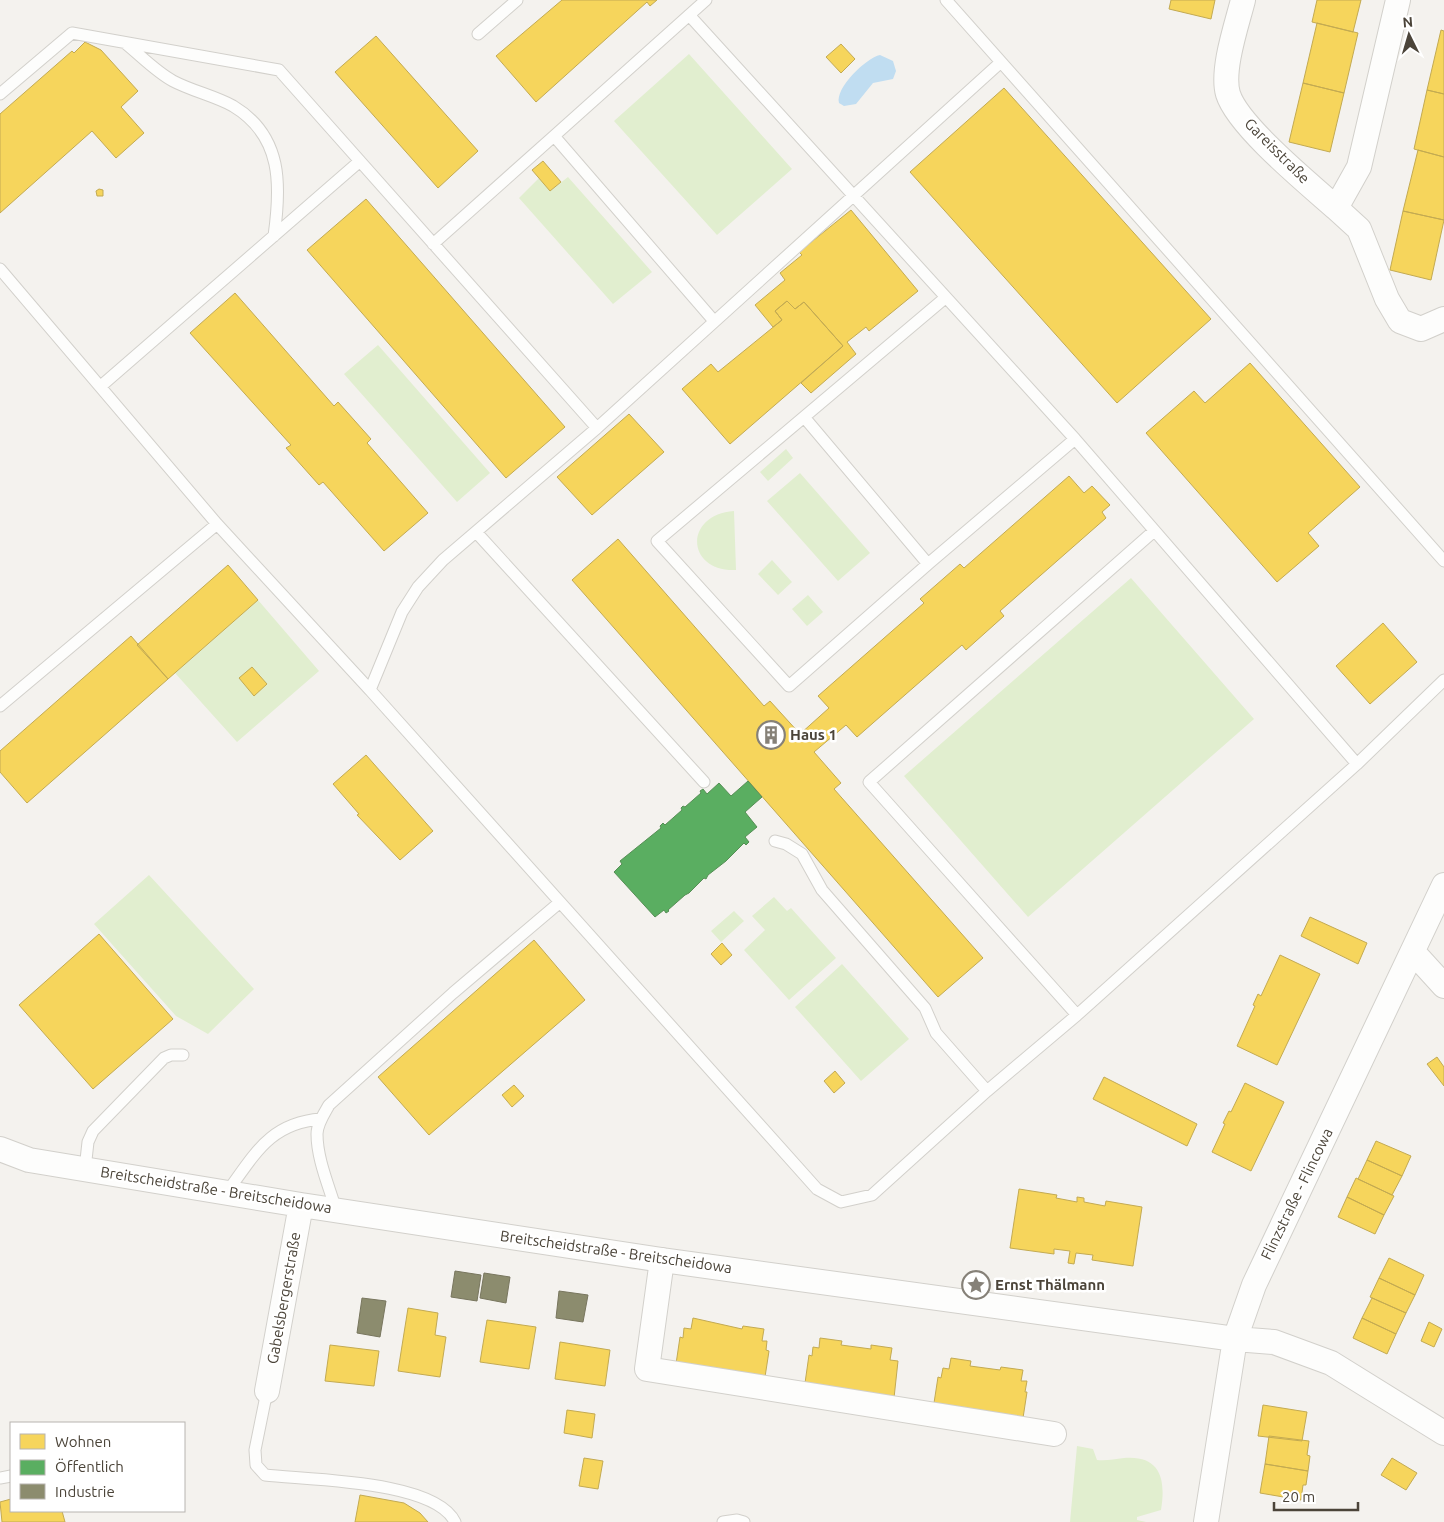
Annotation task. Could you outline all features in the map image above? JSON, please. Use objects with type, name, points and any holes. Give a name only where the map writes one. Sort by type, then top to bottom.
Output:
[{"type":"street","name":"Gareisstraße","points":[[1243,0],[1227,70],[1228,94],[1247,125],[1359,228],[1387,299],[1400,322],[1421,329],[1444,318]]},
{"type":"street","points":[[1336,208],[1359,167],[1398,0]]},
{"type":"street","name":"Flinzstraße - Flincowa","points":[[1206,1522],[1236,1339],[1254,1284],[1444,885]]},
{"type":"street","points":[[1413,952],[1444,986]]},
{"type":"street","name":"Breitscheidstraße - Breitscheidowa","points":[[0,1149],[29,1160],[301,1205],[662,1260],[1236,1339],[1274,1342],[1331,1363],[1444,1433]]},
{"type":"street","name":"Gabelsbergerstraße","points":[[267,1391],[301,1205]]},
{"type":"street","points":[[662,1260],[646,1369],[1054,1434]]},
{"type":"lane","points":[[478,34],[517,0]]},
{"type":"lane","points":[[433,244],[706,0]]},
{"type":"lane","points":[[946,0],[1444,561]]},
{"type":"lane","points":[[689,15],[1075,440],[1357,764]]},
{"type":"lane","points":[[0,94],[72,33],[279,70],[596,428]]},
{"type":"lane","points":[[123,42],[171,80],[233,106],[250,119],[264,135],[272,151],[279,186],[274,236]]},
{"type":"lane","points":[[370,690],[402,612],[418,587],[443,560],[596,428],[851,195],[1001,62]]},
{"type":"lane","points":[[554,136],[714,321]]},
{"type":"lane","points":[[101,386],[360,161]]},
{"type":"lane","points":[[0,269],[217,524],[370,690],[817,1189],[841,1202],[872,1195],[986,1091],[1077,1015],[1357,764],[1444,680]]},
{"type":"lane","points":[[946,298],[657,541],[789,686],[928,564],[1075,440]]},
{"type":"lane","points":[[804,417],[928,564]]},
{"type":"lane","points":[[0,706],[217,524]]},
{"type":"lane","points":[[1077,1015],[869,782],[1154,530]]},
{"type":"lane","points":[[476,532],[704,782]]},
{"type":"lane","points":[[775,841],[786,844],[802,854],[822,890],[925,1008],[936,1033],[986,1091]]},
{"type":"lane","points":[[336,1210],[323,1170],[317,1133],[321,1119],[329,1106],[369,1067],[559,903]]},
{"type":"lane","points":[[85,1169],[88,1142],[100,1121],[164,1058],[171,1055],[183,1055]]},
{"type":"lane","points":[[227,1192],[255,1153],[285,1126],[302,1120],[321,1119]]},
{"type":"lane","points":[[267,1391],[255,1450],[256,1465],[266,1475],[370,1484],[428,1498],[453,1517],[455,1522]]},
{"type":"lane","points":[[723,1522],[737,1520],[744,1522]]},
{"type":"green space","points":[[689,54],[792,169],[717,235],[614,121]]},
{"type":"green space","points":[[568,177],[652,272],[613,304],[519,198],[539,178],[550,191]]},
{"type":"green space","points":[[378,345],[490,473],[457,502],[344,374]]},
{"type":"green space","points":[[786,449],[793,458],[768,481],[760,472]]},
{"type":"green space","points":[[800,473],[870,553],[838,581],[767,501]]},
{"type":"green space","points":[[734,511],[736,570],[719,568],[707,562],[700,553],[697,543],[699,532],[706,522],[717,515]]},
{"type":"green space","points":[[772,560],[792,582],[778,595],[758,574]]},
{"type":"green space","points":[[1131,578],[1254,719],[1028,917],[904,776]]},
{"type":"green space","points":[[808,595],[823,612],[807,626],[792,609]]},
{"type":"green space","points":[[258,600],[319,671],[237,742],[175,673]]},
{"type":"green space","points":[[149,875],[254,989],[208,1034],[176,1016],[94,924]]},
{"type":"green space","points":[[774,897],[787,911],[791,908],[836,958],[789,1000],[744,950],[765,930],[752,916]]},
{"type":"green space","points":[[734,911],[744,921],[721,942],[711,931]]},
{"type":"green space","points":[[842,964],[909,1039],[861,1081],[795,1007]]},
{"type":"green space","points":[[1077,1446],[1093,1449],[1097,1460],[1136,1458],[1153,1465],[1158,1472],[1163,1489],[1161,1510],[1137,1517],[1137,1520],[1146,1522],[1070,1522]]},
{"type":"water","points":[[880,55],[893,61],[896,71],[893,79],[873,83],[856,104],[844,106],[839,103],[842,90],[853,74],[874,57]]},
{"type":"building: Wohnen","points":[[562,0],[657,0],[650,6],[647,2],[536,102],[496,56]]},
{"type":"building: Wohnen","points":[[1171,0],[1215,0],[1211,19],[1169,9]]},
{"type":"building: Wohnen","points":[[1317,0],[1361,0],[1353,32],[1312,22]]},
{"type":"building: Wohnen","points":[[1317,23],[1358,33],[1344,93],[1303,83]]},
{"type":"building: Wohnen","points":[[1441,30],[1444,31],[1444,94],[1427,90]]},
{"type":"building: Wohnen","points":[[376,36],[478,151],[438,188],[335,72]]},
{"type":"building: Wohnen","points":[[85,42],[101,50],[138,91],[121,107],[144,133],[116,158],[92,131],[0,213],[0,114],[72,51],[74,53]]},
{"type":"building: Wohnen","points":[[841,44],[855,59],[841,73],[826,57]]},
{"type":"building: Wohnen","points":[[1303,83],[1344,93],[1330,152],[1289,142]]},
{"type":"building: Wohnen","points":[[1004,88],[1211,319],[1117,403],[910,172]]},
{"type":"building: Wohnen","points":[[1427,90],[1444,94],[1444,157],[1414,149]]},
{"type":"building: Wohnen","points":[[1418,150],[1444,157],[1444,220],[1403,211]]},
{"type":"building: Wohnen","points":[[543,161],[561,182],[550,191],[532,170]]},
{"type":"building: Wohnen","points":[[99,189],[103,190],[103,196],[97,196],[96,191]]},
{"type":"building: Wohnen","points":[[366,199],[565,427],[506,478],[307,250]]},
{"type":"building: Wohnen","points":[[851,210],[918,291],[869,331],[866,327],[847,342],[856,354],[811,393],[801,383],[843,346],[804,302],[795,309],[787,301],[775,311],[782,320],[773,327],[755,305],[785,280],[780,273],[802,255],[799,252]]},
{"type":"building: Wohnen","points":[[1403,211],[1444,220],[1431,280],[1390,270]]},
{"type":"building: Wohnen","points":[[235,293],[334,406],[338,402],[371,439],[367,443],[428,513],[384,551],[323,482],[319,485],[286,448],[291,445],[190,333]]},
{"type":"building: Wohnen","points":[[787,301],[795,309],[804,302],[843,346],[730,444],[682,389],[711,364],[718,372],[782,320],[775,311]]},
{"type":"building: Wohnen","points":[[1250,363],[1360,487],[1308,533],[1319,546],[1277,582],[1146,433],[1194,391],[1205,403]]},
{"type":"building: Wohnen","points":[[629,414],[664,452],[592,515],[557,477]]},
{"type":"building: Wohnen","name":"Haus 1","points":[[1069,476],[1084,493],[1092,486],[1110,505],[1102,512],[1106,518],[1000,611],[1004,616],[966,650],[962,645],[857,737],[846,725],[814,752],[841,783],[834,789],[983,958],[938,997],[572,580],[618,539],[764,706],[770,701],[800,734],[829,708],[818,696],[924,603],[920,599],[960,564],[964,568]]},
{"type":"building: Wohnen","points":[[228,565],[258,600],[168,679],[137,645]]},
{"type":"building: Wohnen","points":[[1383,623],[1417,662],[1370,704],[1336,666]]},
{"type":"building: Wohnen","points":[[131,636],[168,679],[27,803],[0,772],[0,751]]},
{"type":"building: Wohnen","points":[[252,667],[267,684],[254,696],[239,678]]},
{"type":"building: Wohnen","points":[[366,755],[433,831],[400,860],[357,815],[359,814],[333,784]]},
{"type":"building: Wohnen","points":[[1310,917],[1367,943],[1358,964],[1301,936]]},
{"type":"building: Wohnen","points":[[99,934],[173,1019],[93,1089],[19,1005]]},
{"type":"building: Wohnen","points":[[534,940],[585,1000],[429,1135],[378,1077]]},
{"type":"building: Wohnen","points":[[722,943],[732,955],[721,965],[711,954]]},
{"type":"building: Wohnen","points":[[1280,955],[1320,974],[1277,1065],[1237,1046],[1255,1006],[1253,1005],[1258,994],[1261,996]]},
{"type":"building: Wohnen","points":[[1437,1057],[1444,1067],[1444,1086],[1427,1064]]},
{"type":"building: Wohnen","points":[[835,1071],[845,1083],[834,1093],[824,1081]]},
{"type":"building: Wohnen","points":[[1104,1077],[1197,1124],[1187,1146],[1093,1099]]},
{"type":"building: Wohnen","points":[[1245,1083],[1284,1102],[1251,1171],[1212,1152],[1225,1124],[1223,1123],[1229,1111],[1231,1112]]},
{"type":"building: Wohnen","points":[[514,1085],[524,1096],[512,1107],[502,1095]]},
{"type":"building: Wohnen","points":[[1376,1141],[1411,1156],[1402,1176],[1367,1160]]},
{"type":"building: Wohnen","points":[[1367,1160],[1402,1176],[1392,1195],[1358,1179]]},
{"type":"building: Wohnen","points":[[1356,1178],[1394,1196],[1384,1215],[1347,1197]]},
{"type":"building: Wohnen","points":[[1019,1189],[1057,1195],[1056,1198],[1077,1202],[1077,1197],[1084,1198],[1084,1202],[1105,1206],[1106,1201],[1142,1207],[1133,1266],[1092,1260],[1093,1255],[1076,1253],[1074,1264],[1068,1263],[1070,1251],[1054,1249],[1054,1254],[1010,1248]]},
{"type":"building: Wohnen","points":[[1347,1197],[1384,1215],[1375,1234],[1338,1217]]},
{"type":"building: Wohnen","points":[[1389,1258],[1424,1275],[1415,1295],[1379,1278]]},
{"type":"building: Wohnen","points":[[1379,1278],[1415,1295],[1406,1313],[1370,1297]]},
{"type":"building: Wohnen","points":[[1372,1298],[1406,1313],[1396,1334],[1362,1318]]},
{"type":"building: Wohnen","points":[[408,1308],[438,1313],[435,1335],[446,1337],[440,1377],[398,1371]]},
{"type":"building: Wohnen","points":[[693,1318],[742,1329],[743,1326],[764,1329],[762,1341],[767,1341],[766,1350],[769,1351],[765,1377],[676,1364],[680,1337],[683,1338],[684,1328],[691,1329]]},
{"type":"building: Wohnen","points":[[1362,1318],[1396,1334],[1387,1354],[1353,1338]]},
{"type":"building: Wohnen","points":[[487,1320],[536,1327],[529,1369],[480,1362]]},
{"type":"building: Wohnen","points":[[1429,1322],[1442,1329],[1434,1347],[1421,1341]]},
{"type":"building: Wohnen","points":[[820,1338],[842,1341],[841,1345],[871,1349],[871,1345],[892,1348],[890,1360],[898,1361],[894,1398],[805,1383],[809,1355],[812,1356],[813,1347],[819,1348]]},
{"type":"building: Wohnen","points":[[560,1342],[610,1350],[605,1386],[555,1379]]},
{"type":"building: Wohnen","points":[[330,1345],[379,1351],[374,1386],[325,1381]]},
{"type":"building: Wohnen","points":[[951,1358],[971,1361],[970,1366],[1000,1370],[1001,1367],[1023,1370],[1021,1381],[1027,1381],[1025,1392],[1027,1392],[1023,1418],[934,1403],[938,1377],[941,1378],[943,1368],[949,1369]]},
{"type":"building: Wohnen","points":[[1263,1405],[1307,1412],[1302,1441],[1258,1436]]},
{"type":"building: Wohnen","points":[[567,1410],[595,1414],[592,1438],[564,1433]]},
{"type":"building: Wohnen","points":[[1269,1436],[1309,1441],[1307,1455],[1310,1456],[1308,1471],[1265,1464]]},
{"type":"building: Wohnen","points":[[584,1458],[603,1461],[598,1489],[579,1486]]},
{"type":"building: Wohnen","points":[[1392,1458],[1417,1473],[1406,1490],[1381,1475]]},
{"type":"building: Wohnen","points":[[1265,1464],[1308,1471],[1306,1485],[1303,1485],[1301,1500],[1260,1493]]},
{"type":"building: Wohnen","points":[[360,1495],[404,1503],[420,1513],[428,1522],[355,1522]]},
{"type":"building: Wohnen","points":[[10,1499],[10,1512],[62,1512],[65,1522],[2,1522],[0,1502]]},
{"type":"building: Öffentlich","points":[[748,781],[762,797],[745,812],[757,827],[745,837],[749,842],[746,845],[744,843],[669,911],[666,913],[664,910],[655,917],[614,872],[622,864],[620,861],[661,828],[660,826],[663,823],[665,825],[682,810],[683,806],[685,807],[701,793],[700,791],[703,789],[707,794],[719,783],[731,796]]},
{"type":"building: Industrie","points":[[455,1271],[481,1275],[477,1301],[451,1297]]},
{"type":"building: Industrie","points":[[484,1273],[510,1277],[506,1303],[480,1298]]},
{"type":"building: Industrie","points":[[559,1291],[588,1295],[583,1322],[556,1318]]},
{"type":"building: Industrie","points":[[362,1298],[386,1301],[380,1337],[357,1333]]},
{"type":"place","name":"Haus 1","points":[[771,735]]},
{"type":"place","name":"Ernst Thälmann","points":[[976,1285]]}]
